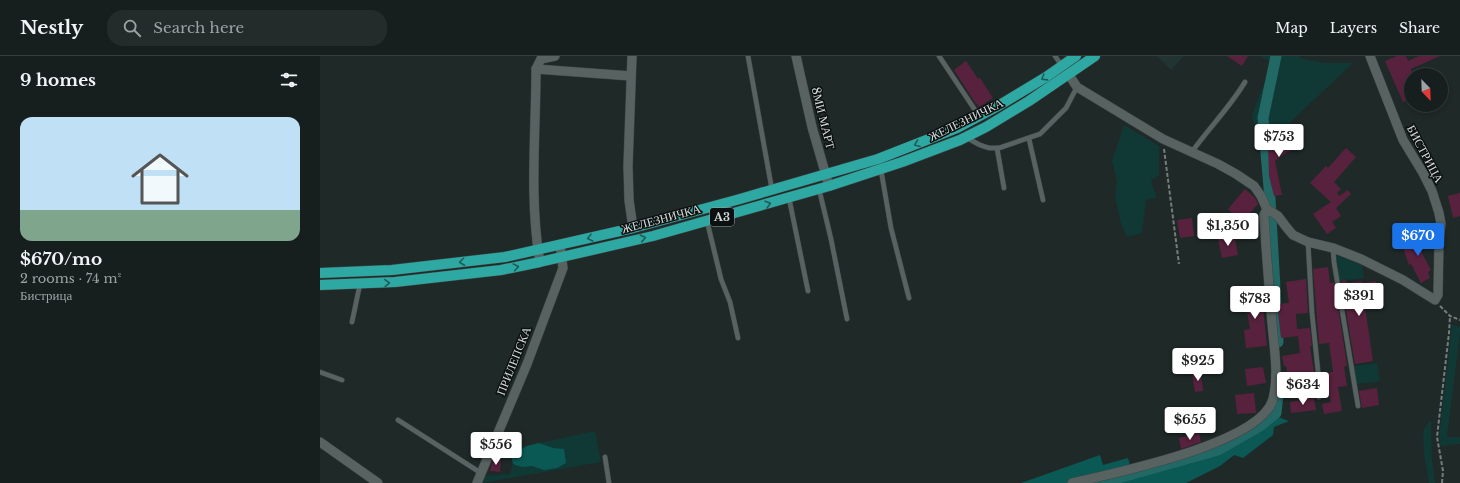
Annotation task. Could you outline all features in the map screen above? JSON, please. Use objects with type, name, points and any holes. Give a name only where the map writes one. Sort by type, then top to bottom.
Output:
[{"type":"main road","name":"ЖЕЛЕЗНИЧКА","points":[[320,273],[392,270],[505,257],[633,228],[772,190],[878,159],[957,128],[998,106],[1076,56]]},
{"type":"main road","name":"ЖЕЛЕЗНИЧКА","points":[[320,285],[395,282],[501,270],[653,236],[824,188],[881,170],[966,137],[986,127],[1029,101],[1095,56]]},
{"type":"main road","points":[[1062,66],[1069,75]]},
{"type":"street","points":[[540,262],[534,199],[536,69],[541,59],[555,56]]},
{"type":"street","points":[[632,56],[628,166],[629,200],[633,228]]},
{"type":"street","name":"8МИ МАРТ","points":[[796,56],[812,127],[825,174],[824,188]]},
{"type":"street","name":"БИСТРИЦА","points":[[1370,56],[1402,140],[1426,179],[1432,191],[1439,213],[1441,224],[1438,295],[1435,300]]},
{"type":"street","points":[[536,69],[631,76]]},
{"type":"street","points":[[1069,75],[1077,86],[1163,139],[1230,171],[1254,186],[1267,209],[1278,216],[1293,235],[1308,242],[1333,248],[1392,274],[1435,300]]},
{"type":"street","points":[[1072,483],[1139,467],[1211,444],[1239,432],[1256,421],[1266,411],[1273,399],[1276,376],[1266,255],[1264,215],[1267,209]]},
{"type":"street","name":"ПРИЛЕПСКА","points":[[477,483],[527,364],[563,268],[563,257],[560,245]]},
{"type":"street","points":[[320,442],[378,483]]},
{"type":"lane","points":[[748,56],[772,190]]},
{"type":"lane","points":[[939,56],[979,116]]},
{"type":"lane","points":[[1055,56],[1062,66]]},
{"type":"lane","points":[[1191,153],[1234,99],[1245,82]]},
{"type":"lane","points":[[966,137],[980,145],[990,148],[997,148],[1029,139],[1040,134],[1066,108],[1077,86]]},
{"type":"lane","points":[[1029,139],[1043,200]]},
{"type":"lane","points":[[997,148],[1004,188]]},
{"type":"lane","points":[[881,170],[891,228],[909,298]]},
{"type":"lane","points":[[824,188],[831,239],[846,319]]},
{"type":"lane","points":[[789,198],[808,291]]},
{"type":"lane","points":[[707,221],[721,279],[730,302],[738,338]]},
{"type":"lane","points":[[1308,242],[1319,397]]},
{"type":"lane","points":[[1333,248],[1335,270],[1358,406]]},
{"type":"lane","points":[[352,322],[360,284]]},
{"type":"lane","points":[[320,372],[342,380]]},
{"type":"lane","points":[[398,420],[481,473]]},
{"type":"lane","points":[[606,457],[609,483]]},
{"type":"path","points":[[1163,139],[1179,264]]},
{"type":"path","points":[[1435,300],[1450,316],[1460,320]]},
{"type":"path","points":[[1442,483],[1442,471],[1437,437],[1450,333],[1450,316]]},
{"type":"shaded area","points":[[1157,56],[1184,56],[1171,70]]},
{"type":"shaded area","points":[[1260,56],[1299,56],[1300,58],[1325,63],[1353,63],[1282,130],[1259,143],[1252,115],[1265,81],[1274,63]]},
{"type":"shaded area","points":[[1124,125],[1159,146],[1159,175],[1151,181],[1157,198],[1146,200],[1142,233],[1127,237],[1121,224],[1115,196],[1117,181],[1112,161]]},
{"type":"shaded area","points":[[1336,255],[1362,265],[1364,278],[1339,281]]},
{"type":"shaded area","points":[[1452,325],[1460,327],[1460,334],[1447,437],[1460,437],[1460,444],[1441,447],[1439,438]]},
{"type":"shaded area","points":[[1377,363],[1380,381],[1357,384],[1354,366]]},
{"type":"shaded area","points":[[1269,414],[1289,421],[1274,427],[1273,435],[1243,458],[1234,455],[1220,466],[1186,483],[1021,483],[1100,455],[1103,465],[1128,458],[1130,465],[1212,445]]},
{"type":"shaded area","points":[[1431,420],[1432,460],[1435,483],[1429,483],[1424,454],[1423,430]]},
{"type":"shaded area","points":[[595,431],[601,462],[482,483],[485,476],[510,474],[513,464],[511,449]]},
{"type":"shaded area","points":[[539,443],[553,448],[564,449],[566,463],[557,468],[544,470],[532,466],[522,467],[513,464],[511,455],[527,446]]},
{"type":"building","points":[[1227,56],[1248,56],[1242,66]]},
{"type":"building","points":[[1397,56],[1406,56],[1408,61],[1419,56],[1440,56],[1413,68],[1404,68],[1403,102],[1385,61]]},
{"type":"building","points":[[966,61],[978,79],[980,78],[993,98],[979,107],[954,70]]},
{"type":"building","points":[[1289,130],[1299,144],[1275,161],[1282,195],[1274,196],[1269,176],[1268,147],[1278,147],[1273,141]]},
{"type":"building","points":[[1346,148],[1356,157],[1334,182],[1341,189],[1337,193],[1339,196],[1348,190],[1351,194],[1336,208],[1341,216],[1332,222],[1336,228],[1327,234],[1313,214],[1331,202],[1310,183],[1326,166],[1328,168]]},
{"type":"building","points":[[1245,189],[1255,198],[1258,204],[1242,222],[1228,209]]},
{"type":"building","points":[[1460,193],[1460,216],[1453,218],[1448,196]]},
{"type":"building","points":[[1192,218],[1194,236],[1180,238],[1177,220]]},
{"type":"building","points":[[1234,235],[1238,255],[1222,258],[1218,239]]},
{"type":"building","points":[[1430,235],[1433,244],[1420,249],[1431,270],[1428,272],[1430,278],[1421,283],[1411,264],[1409,265],[1402,245]]},
{"type":"building","points":[[1328,267],[1330,283],[1334,282],[1347,365],[1344,367],[1347,386],[1338,387],[1342,411],[1324,414],[1322,404],[1331,402],[1326,373],[1333,372],[1329,343],[1319,344],[1313,269]]},
{"type":"building","points":[[1306,279],[1308,313],[1296,314],[1297,329],[1310,328],[1312,346],[1310,346],[1315,379],[1289,383],[1286,366],[1284,366],[1282,356],[1300,353],[1298,336],[1281,338],[1277,304],[1289,303],[1286,282]]},
{"type":"building","points":[[1346,280],[1347,283],[1376,281],[1377,298],[1364,300],[1373,361],[1355,364],[1341,281]]},
{"type":"building","points":[[1261,288],[1267,346],[1246,348],[1244,330],[1250,329],[1244,291]]},
{"type":"building","points":[[1263,367],[1266,383],[1247,386],[1245,369]]},
{"type":"building","points":[[1201,373],[1203,391],[1195,392],[1192,374]]},
{"type":"building","points":[[1377,388],[1379,405],[1362,408],[1359,391]]},
{"type":"building","points":[[1254,393],[1256,413],[1237,414],[1235,395]]},
{"type":"building","points":[[1314,398],[1316,410],[1291,413],[1290,402]]},
{"type":"building","points":[[1199,433],[1201,442],[1181,449],[1179,438]]},
{"type":"building","points":[[493,459],[501,460],[500,472],[490,471]]},
{"type":"waterway","points":[[1276,56],[1263,118],[1270,199],[1278,342]]},
{"type":"waterway","points":[[1100,483],[1218,450],[1260,426],[1276,413],[1279,385]]}]
